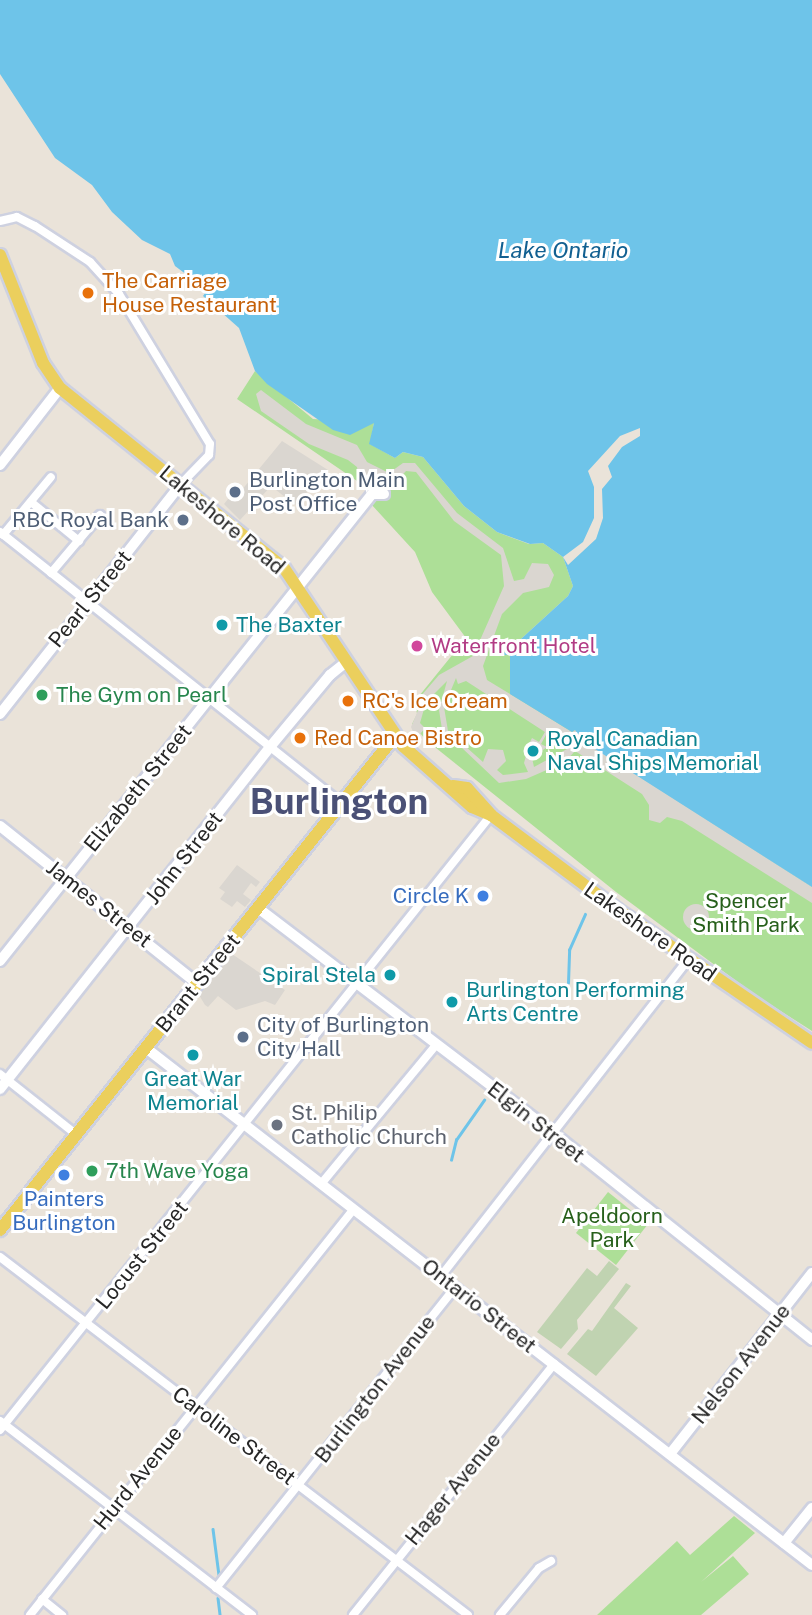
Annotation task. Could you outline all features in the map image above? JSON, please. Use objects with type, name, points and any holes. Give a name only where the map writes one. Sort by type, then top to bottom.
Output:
[{"type":"main road","name":"Lakeshore Road","points":[[0,255],[43,363],[60,388],[284,568],[395,736],[453,786],[472,807],[491,815],[689,959],[812,1043]]},
{"type":"main road","name":"Brant Street","points":[[0,1230],[395,736]]},
{"type":"street","points":[[0,221],[17,217],[35,226],[90,262],[119,295],[210,443],[208,455],[181,484]]},
{"type":"street","points":[[0,465],[60,388]]},
{"type":"street","points":[[51,477],[2,533],[340,802]]},
{"type":"street","name":"Pearl Street","points":[[0,714],[181,484]]},
{"type":"street","name":"Elizabeth Street","points":[[0,961],[372,494],[384,495]]},
{"type":"street","points":[[31,502],[79,541]]},
{"type":"street","points":[[51,573],[100,515]]},
{"type":"street","name":"John Street","points":[[2,1081],[130,927],[270,747],[345,663]]},
{"type":"street","name":"Locust Street","points":[[1,1425],[87,1325],[491,815]]},
{"type":"street","name":"James Street","points":[[0,826],[197,983]]},
{"type":"street","name":"Elgin Street","points":[[258,908],[357,987],[553,1133],[812,1340]]},
{"type":"street","points":[[442,1276],[689,959]]},
{"type":"street","points":[[321,1184],[435,1046]]},
{"type":"street","name":"Ontario Street","points":[[146,1048],[812,1565]]},
{"type":"street","points":[[2,1081],[78,1135]]},
{"type":"street","name":"Hurd Avenue","points":[[30,1615],[353,1210]]},
{"type":"street","name":"Caroline Street","points":[[0,1257],[468,1615]]},
{"type":"street","name":"Nelson Avenue","points":[[670,1454],[812,1273]]},
{"type":"street","name":"Burlington Avenue","points":[[216,1588],[455,1287]]},
{"type":"street","name":"Hager Avenue","points":[[353,1615],[554,1364]]},
{"type":"street","points":[[1,1425],[252,1615]]},
{"type":"street","points":[[784,1543],[812,1508]]},
{"type":"street","points":[[500,1615],[539,1568],[551,1561]]},
{"type":"street","points":[[42,1599],[62,1615]]},
{"type":"green space","name":"Spencer Smith Park","points":[[255,371],[313,419],[374,423],[370,444],[395,458],[403,452],[423,457],[464,506],[497,532],[529,544],[543,543],[563,557],[573,586],[568,596],[510,649],[513,687],[575,730],[585,742],[812,887],[812,1031],[754,994],[616,892],[426,740],[412,724],[417,714],[415,701],[466,638],[432,592],[415,552],[371,504],[383,484],[360,483],[237,399]]},
{"type":"green space","name":"Apeldoorn Park","points":[[608,1192],[648,1224],[616,1265],[576,1233]]},
{"type":"green space","points":[[609,1261],[619,1269],[577,1320],[578,1329],[561,1349],[537,1332],[587,1268],[597,1276]]},
{"type":"green space","points":[[626,1283],[631,1286],[614,1308],[638,1328],[596,1376],[567,1354],[588,1329],[592,1331]]},
{"type":"green space","points":[[734,1516],[755,1533],[701,1582],[733,1556],[749,1574],[701,1615],[597,1615],[677,1541],[690,1555]]},
{"type":"shaded area","points":[[261,390],[306,424],[357,445],[367,462],[389,473],[403,463],[415,463],[457,513],[503,548],[514,581],[524,579],[532,563],[548,564],[554,575],[549,587],[523,593],[502,614],[483,666],[487,680],[572,732],[575,730],[585,742],[812,887],[812,903],[682,821],[667,817],[660,823],[649,820],[649,805],[642,794],[575,751],[565,762],[526,779],[499,783],[442,729],[439,710],[447,681],[426,702],[420,723],[425,728],[416,739],[411,727],[419,708],[411,697],[420,697],[439,675],[473,656],[504,586],[501,555],[454,521],[416,472],[406,471],[393,485],[359,480],[357,467],[348,460],[309,444],[261,411],[256,394]],"holes":[[[456,678],[458,684],[466,681],[545,732],[539,742],[532,738],[530,742],[524,763],[528,772],[503,775],[497,770],[506,761],[503,750],[488,749],[483,762],[448,731],[444,707]],[[547,733],[567,749],[534,767],[532,758],[547,747],[541,744]]]},
{"type":"shaded area","points":[[282,441],[328,470],[295,505],[271,486],[240,520],[224,504],[232,494],[236,497]]},
{"type":"shaded area","points":[[237,865],[260,882],[256,887],[251,883],[243,894],[251,900],[245,907],[237,901],[232,907],[220,899],[225,892],[219,888]]},
{"type":"shaded area","points":[[696,904],[706,907],[709,917],[706,927],[696,930],[686,927],[683,917],[686,907]]},
{"type":"shaded area","points":[[232,954],[285,990],[275,1005],[265,1001],[236,1010],[218,996],[208,1007],[205,1005],[199,995]]},
{"type":"water","name":"Lake Ontario","points":[[0,0],[812,0],[812,887],[584,742],[575,730],[572,732],[510,694],[510,649],[568,596],[573,586],[563,557],[543,543],[530,544],[497,532],[464,506],[423,457],[403,452],[395,458],[369,444],[374,423],[350,435],[333,430],[267,384],[255,371],[239,328],[203,296],[207,290],[175,266],[170,254],[142,240],[112,212],[92,185],[55,158],[0,74]]},
{"type":"pier","points":[[640,428],[640,436],[622,447],[608,466],[612,477],[602,489],[603,518],[596,539],[568,565],[563,557],[583,542],[594,518],[594,487],[588,471],[620,436]]},
{"type":"waterway","points":[[505,653],[510,652]]},
{"type":"waterway","points":[[568,983],[569,950],[585,914]]},
{"type":"waterway","points":[[451,1160],[456,1140],[484,1100]]},
{"type":"waterway","points":[[213,1529],[219,1575]]},
{"type":"waterway","points":[[218,1598],[220,1615]]},
{"type":"place","name":"The Carriage House Restaurant","points":[[88,293]]},
{"type":"place","name":"Burlington Main Post Office","points":[[235,492]]},
{"type":"place","name":"RBC Royal Bank","points":[[183,520]]},
{"type":"place","name":"The Baxter","points":[[222,625]]},
{"type":"place","name":"Waterfront Hotel","points":[[417,646]]},
{"type":"place","name":"The Gym on Pearl","points":[[42,695]]},
{"type":"place","name":"RC's Ice Cream","points":[[348,701]]},
{"type":"place","name":"Red Canoe Bistro","points":[[300,738]]},
{"type":"place","name":"Royal Canadian Naval Ships Memorial","points":[[533,751]]},
{"type":"place","name":"Circle K","points":[[483,896]]},
{"type":"place","name":"Spiral Stela","points":[[390,975]]},
{"type":"place","name":"Burlington Performing Arts Centre","points":[[452,1002]]},
{"type":"place","name":"City of Burlington City Hall","points":[[243,1037]]},
{"type":"place","name":"Great War Memorial","points":[[193,1055]]},
{"type":"place","name":"St. Philip Catholic Church","points":[[277,1125]]},
{"type":"place","name":"7th Wave Yoga","points":[[92,1171]]},
{"type":"place","name":"Painters Burlington","points":[[64,1175]]},
{"type":"district","name":"Burlington","points":[[339,802]]}]
